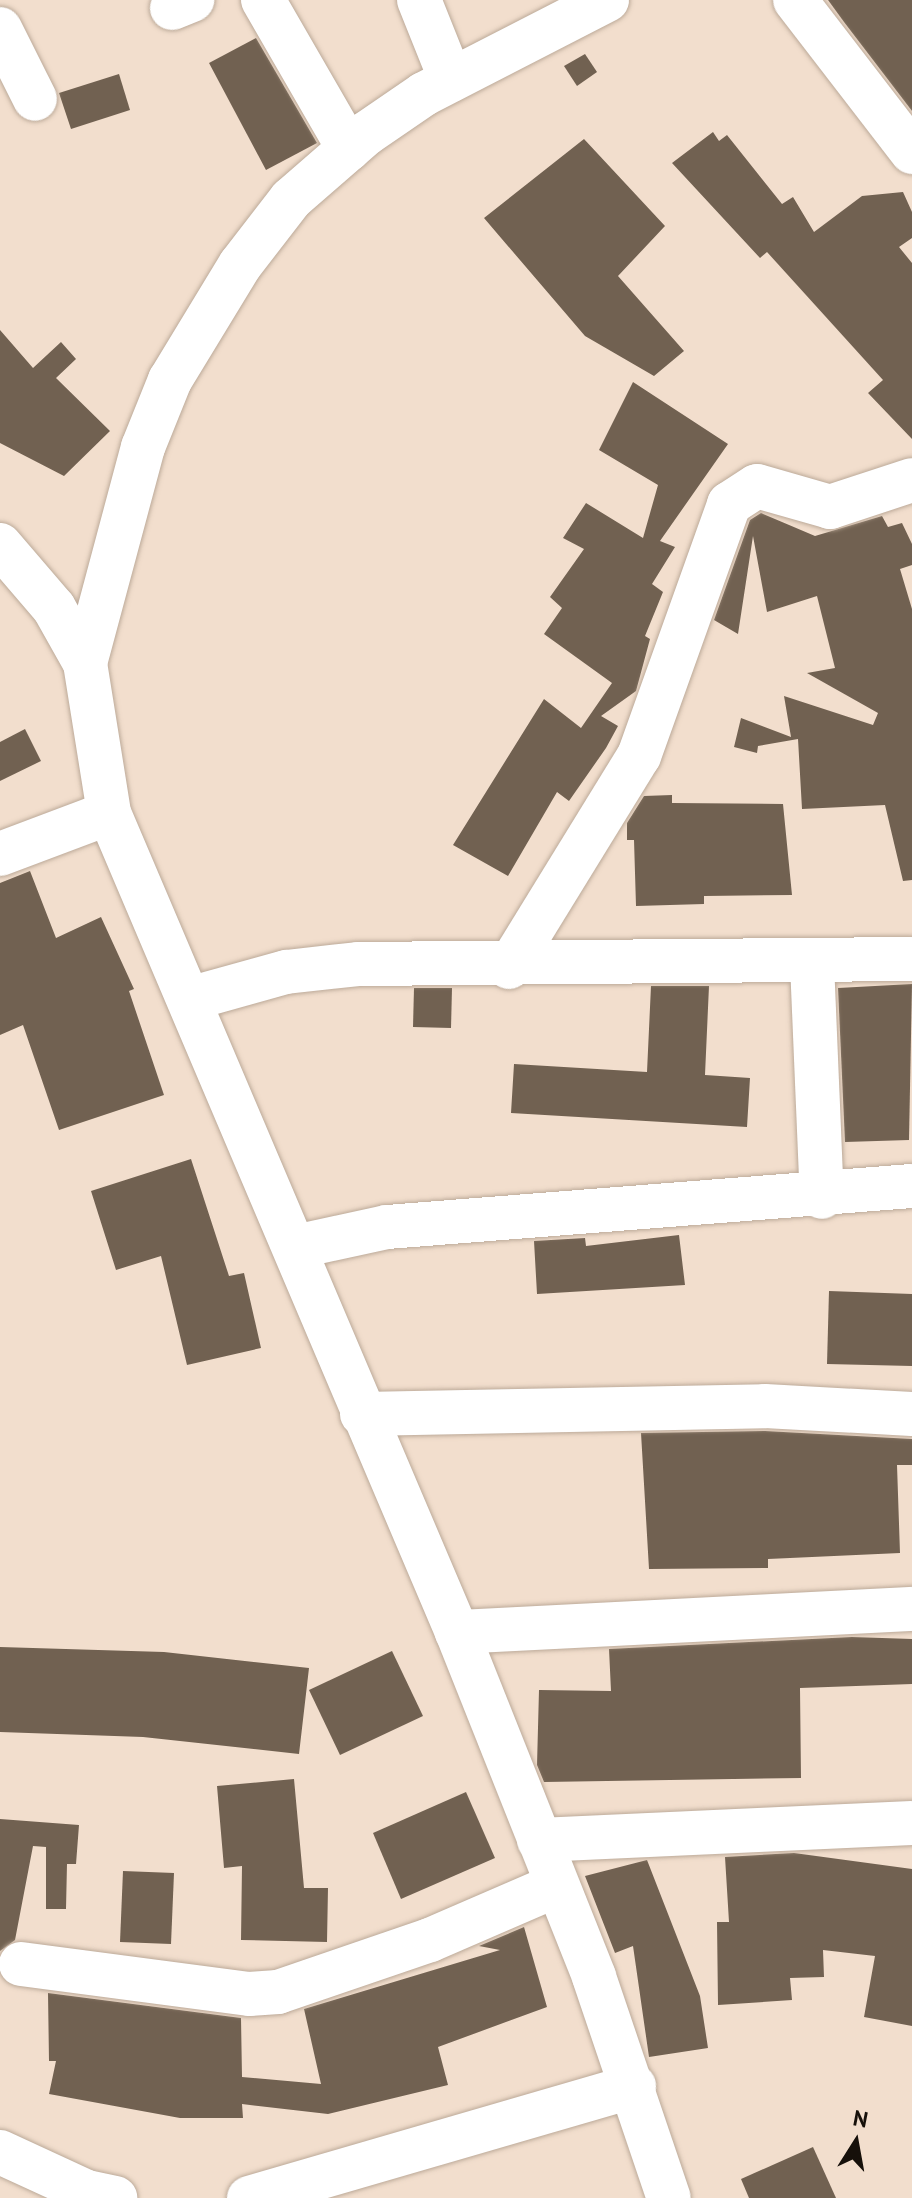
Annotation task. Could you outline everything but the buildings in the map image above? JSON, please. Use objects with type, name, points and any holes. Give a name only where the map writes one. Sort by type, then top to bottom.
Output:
[{"type":"street","points":[[263,0],[349,149]]},
{"type":"street","points":[[419,0],[451,80]]},
{"type":"street","points":[[85,663],[143,447],[170,380],[240,265],[291,199],[349,149],[451,80],[607,0]]},
{"type":"street","points":[[795,0],[912,152]]},
{"type":"street","points":[[0,29],[35,99]]},
{"type":"street","points":[[509,967],[639,756],[729,504],[757,486],[830,507],[912,480]]},
{"type":"street","points":[[0,545],[54,608],[85,663],[109,813],[457,1632],[634,2086],[669,2198]]},
{"type":"street","points":[[0,854],[109,813]]},
{"type":"street","points":[[189,999],[286,972],[358,964],[509,967],[912,959]]},
{"type":"street","points":[[812,963],[822,1197]]},
{"type":"street","points":[[295,1247],[387,1227],[822,1197],[912,1186]]},
{"type":"street","points":[[362,1414],[765,1406],[912,1414]]},
{"type":"street","points":[[457,1632],[912,1609]]},
{"type":"street","points":[[539,1840],[912,1823]]},
{"type":"street","points":[[21,1964],[249,1994],[278,1992],[430,1940],[557,1885]]},
{"type":"street","points":[[249,2198],[634,2086]]},
{"type":"street","points":[[0,2152],[94,2196]]}]
